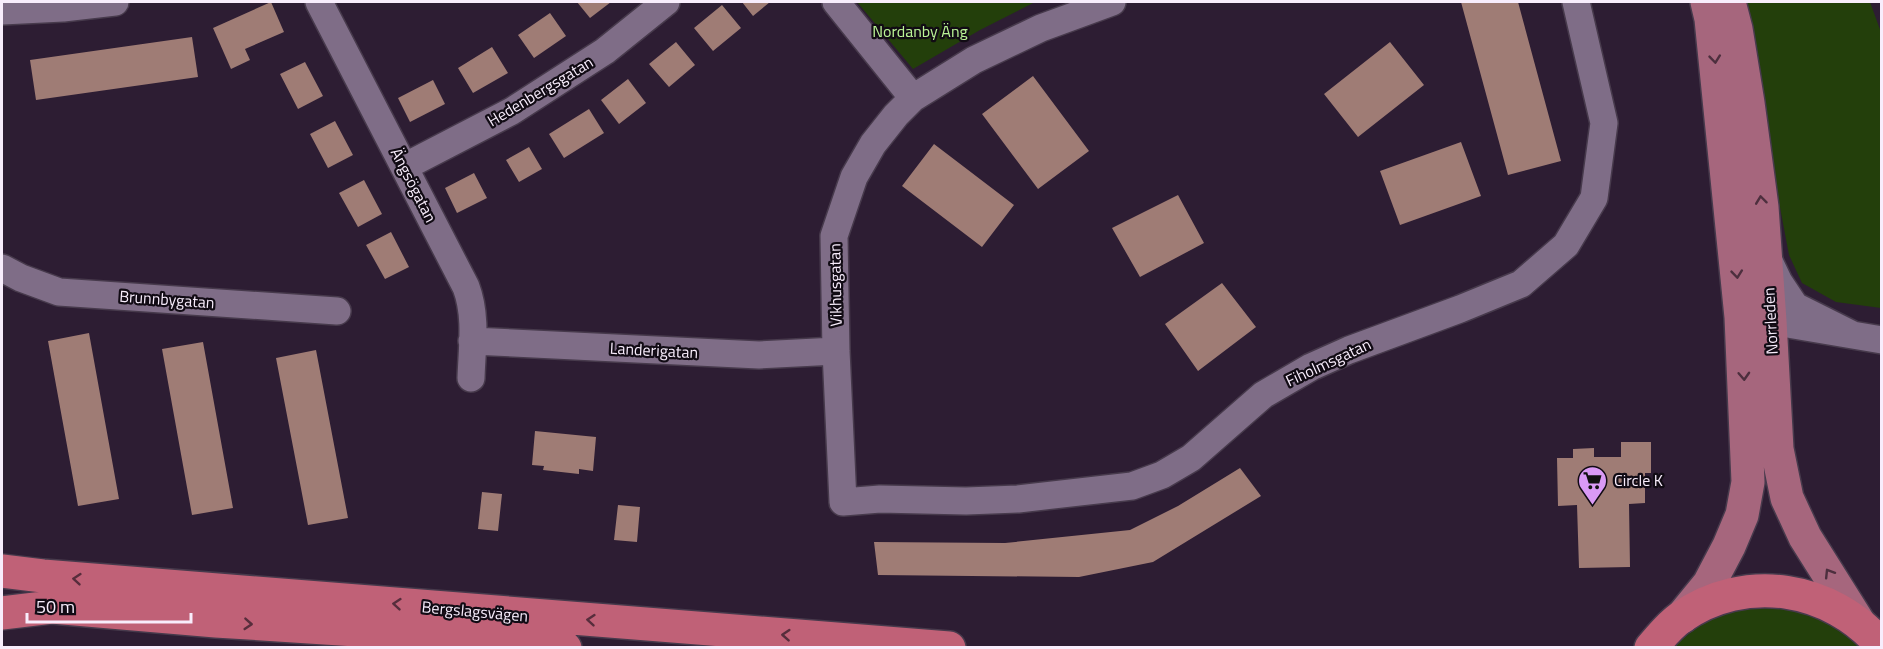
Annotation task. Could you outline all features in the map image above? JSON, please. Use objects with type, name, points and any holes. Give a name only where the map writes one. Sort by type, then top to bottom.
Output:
[{"type":"highway","name":"Bergslagsvägen","points":[[2,571],[949,648]]},
{"type":"highway","points":[[1633,648],[1668,630],[1715,599],[1752,590],[1790,592],[1827,603],[1873,636]]},
{"type":"highway","name":"Bergslagsvägen","points":[[2,613],[52,607],[565,648]]},
{"type":"main road","name":"Norrleden","points":[[1707,2],[1756,319],[1787,498],[1806,537],[1873,636]]},
{"type":"main road","name":"Norrleden","points":[[1668,630],[1709,584],[1742,515],[1748,482],[1756,319],[1765,252],[1762,207],[1748,103],[1736,28],[1729,2]]},
{"type":"street","points":[[2,11],[63,8],[115,2]]},
{"type":"street","name":"Ängsögatan","points":[[319,2],[466,287],[473,312],[471,378]]},
{"type":"street","name":"Hedenbergsgatan","points":[[404,167],[521,105],[605,51],[666,2]]},
{"type":"street","points":[[836,2],[913,98]]},
{"type":"street","name":"Vikhusgatan","points":[[843,502],[836,351],[834,236],[854,177],[873,144],[913,98],[974,60],[1041,28],[1112,2]]},
{"type":"street","name":"Fiholmsgatan","points":[[843,502],[880,499],[966,501],[1018,499],[1132,486],[1162,475],[1191,458],[1263,395],[1311,367],[1349,350],[1521,284],[1566,246],[1594,198],[1604,123],[1575,2]]},
{"type":"street","points":[[1765,252],[1779,282],[1795,306],[1853,335]]},
{"type":"street","name":"Brunnbygatan","points":[[2,268],[21,278],[59,292],[337,311]]},
{"type":"street","points":[[1756,319],[1881,340]]},
{"type":"street","name":"Landerigatan","points":[[472,341],[759,355],[836,351]]},
{"type":"green space","name":"Nordanby Äng","points":[[857,2],[1035,2],[980,30],[913,69]]},
{"type":"green space","points":[[1741,2],[1870,2],[1882,35],[1881,308],[1836,302],[1802,283],[1789,255]]},
{"type":"green space","points":[[1747,606],[1793,607],[1836,624],[1864,648],[1672,648],[1704,621]]},
{"type":"building","points":[[271,2],[284,32],[245,49],[250,60],[231,69],[213,28]]},
{"type":"building","points":[[577,2],[611,2],[590,18]]},
{"type":"building","points":[[742,2],[770,2],[753,16]]},
{"type":"building","points":[[1461,2],[1518,2],[1561,161],[1508,175]]},
{"type":"building","points":[[722,5],[741,28],[713,51],[694,28]]},
{"type":"building","points":[[550,13],[566,36],[534,58],[518,35]]},
{"type":"building","points":[[192,37],[198,77],[36,100],[30,60]]},
{"type":"building","points":[[676,42],[695,65],[669,87],[649,64]]},
{"type":"building","points":[[1390,42],[1424,85],[1358,137],[1324,94]]},
{"type":"building","points":[[492,47],[508,73],[473,93],[458,68]]},
{"type":"building","points":[[305,62],[323,96],[298,109],[280,74]]},
{"type":"building","points":[[1033,76],[1089,151],[1038,189],[982,114]]},
{"type":"building","points":[[628,79],[646,103],[619,124],[601,100]]},
{"type":"building","points":[[433,80],[445,104],[410,122],[398,98]]},
{"type":"building","points":[[589,109],[604,133],[564,158],[549,134]]},
{"type":"building","points":[[335,121],[353,155],[328,168],[310,134]]},
{"type":"building","points":[[1461,142],[1481,196],[1400,225],[1380,171]]},
{"type":"building","points":[[934,144],[1014,205],[982,247],[902,186]]},
{"type":"building","points":[[529,147],[542,169],[519,182],[506,160]]},
{"type":"building","points":[[474,173],[487,198],[457,213],[445,188]]},
{"type":"building","points":[[364,180],[382,214],[358,227],[339,193]]},
{"type":"building","points":[[1178,195],[1204,243],[1140,277],[1112,228]]},
{"type":"building","points":[[391,232],[409,267],[385,279],[366,245]]},
{"type":"building","points":[[1222,283],[1256,327],[1198,371],[1165,324]]},
{"type":"building","points":[[89,333],[119,499],[78,506],[48,341]]},
{"type":"building","points":[[203,342],[233,508],[192,515],[162,349]]},
{"type":"building","points":[[316,350],[348,518],[308,525],[276,358]]},
{"type":"building","points":[[535,431],[596,437],[593,471],[579,469],[579,474],[543,470],[544,466],[532,465]]},
{"type":"building","name":"Circle K","points":[[1621,442],[1651,442],[1651,473],[1645,473],[1645,503],[1629,504],[1630,567],[1579,568],[1577,505],[1558,506],[1557,458],[1573,458],[1573,449],[1594,448],[1594,457],[1621,457]]},
{"type":"building","points":[[1240,468],[1261,496],[1153,562],[1079,577],[878,575],[874,542],[1005,543],[1130,530],[1178,506]]},
{"type":"building","points":[[482,492],[502,494],[498,531],[478,529]]},
{"type":"building","points":[[618,505],[640,507],[637,542],[614,540]]},
{"type":"place","name":"Circle K","points":[[1593,506]]}]
